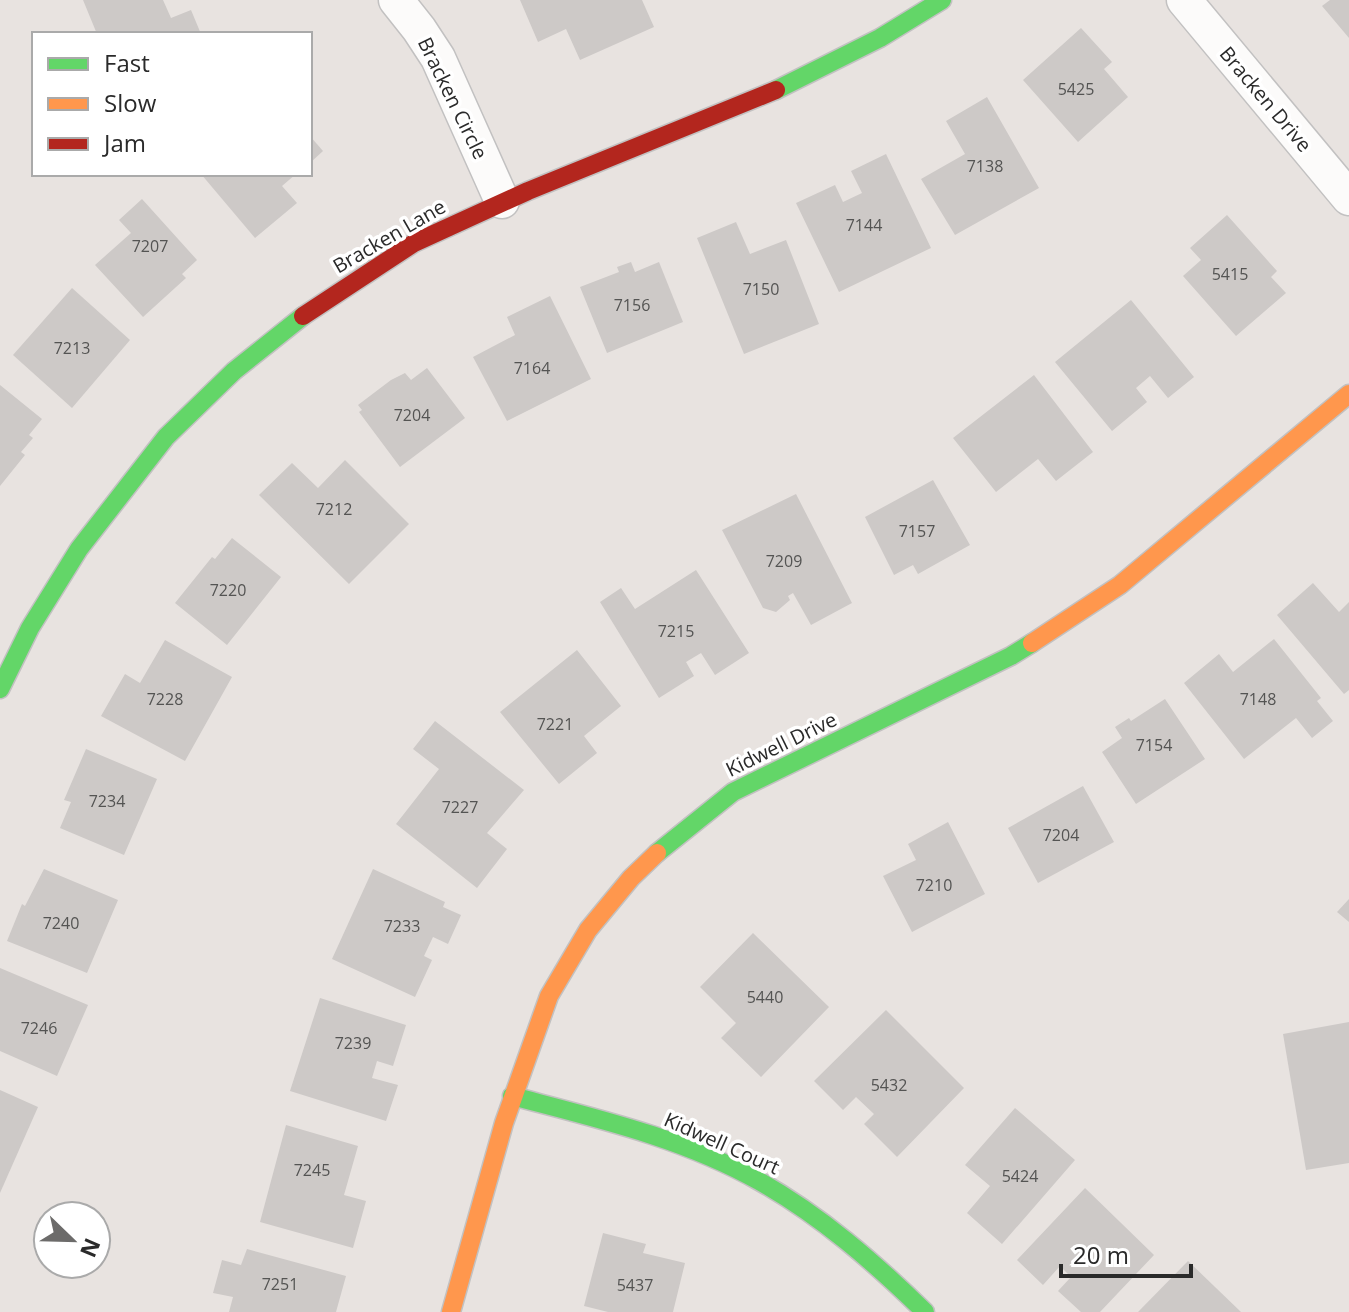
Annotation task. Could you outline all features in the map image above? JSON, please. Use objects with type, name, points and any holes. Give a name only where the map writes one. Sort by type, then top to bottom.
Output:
[{"type":"street","name":"Bracken Circle","points":[[396,0],[438,58],[502,201]]},
{"type":"street","name":"Bracken Lane","points":[[0,689],[30,628],[106,511],[149,462],[166,437],[218,386],[283,330],[360,275],[414,243],[502,201],[771,93],[880,38],[942,0]]},
{"type":"street","name":"Bracken Drive","points":[[1184,0],[1349,198]]},
{"type":"street","name":"Kidwell Drive","points":[[451,1312],[512,1096],[545,1004],[607,904],[659,848],[692,820],[733,792],[1011,656],[1084,610],[1120,585],[1349,394]]},
{"type":"street","name":"Kidwell Court","points":[[512,1096],[666,1140],[746,1174],[840,1234],[925,1312]]},
{"type":"building","points":[[83,0],[163,0],[171,18],[191,10],[200,32],[96,32]]},
{"type":"building","points":[[520,0],[642,0],[654,27],[580,60],[566,29],[538,42]]},
{"type":"building","points":[[1330,0],[1349,0],[1349,38],[1322,6]]},
{"type":"building","points":[[1081,28],[1112,62],[1104,69],[1128,97],[1078,142],[1023,80]]},
{"type":"building","points":[[987,97],[1039,188],[955,235],[921,179],[965,154],[946,121]]},
{"type":"building","points":[[312,138],[323,151],[312,161]]},
{"type":"building","points":[[886,154],[931,248],[839,292],[796,203],[835,185],[843,202],[862,193],[851,171]]},
{"type":"building","points":[[203,176],[294,176],[282,186],[297,203],[255,238]]},
{"type":"building","points":[[142,199],[197,260],[182,274],[186,278],[143,317],[95,265],[131,233],[119,220]]},
{"type":"building","points":[[1227,215],[1277,271],[1271,277],[1286,293],[1236,336],[1183,276],[1201,260],[1190,248]]},
{"type":"building","points":[[736,222],[750,254],[786,240],[819,324],[744,354],[697,238]]},
{"type":"building","points":[[631,262],[635,272],[659,262],[683,322],[607,353],[580,287],[619,272],[617,267]]},
{"type":"building","points":[[72,288],[130,340],[72,408],[13,355]]},
{"type":"building","points":[[550,296],[591,379],[507,421],[473,357],[515,335],[507,317]]},
{"type":"building","points":[[1131,300],[1194,377],[1168,398],[1150,376],[1136,388],[1147,402],[1112,431],[1055,362]]},
{"type":"building","points":[[427,368],[465,418],[400,467],[359,412],[362,410],[358,405],[391,380],[405,373],[411,380]]},
{"type":"building","points":[[1034,375],[1093,452],[1056,481],[1038,459],[996,492],[953,438]]},
{"type":"building","points":[[0,385],[42,419],[29,435],[33,438],[21,452],[25,455],[0,486]]},
{"type":"building","points":[[345,460],[409,524],[349,584],[259,495],[292,463],[318,488]]},
{"type":"building","points":[[933,480],[970,545],[918,574],[913,565],[894,575],[865,517]]},
{"type":"building","points":[[796,494],[852,603],[811,625],[793,593],[788,596],[790,600],[776,612],[763,608],[722,530]]},
{"type":"building","points":[[232,538],[281,577],[227,645],[175,603],[212,557],[215,559]]},
{"type":"building","points":[[696,570],[749,653],[715,675],[701,653],[686,662],[694,676],[659,698],[600,602],[621,588],[635,609]]},
{"type":"building","points":[[1313,583],[1339,612],[1349,602],[1349,690],[1344,694],[1277,615]]},
{"type":"building","points":[[1274,639],[1321,698],[1317,701],[1333,721],[1312,738],[1296,718],[1244,759],[1184,683],[1219,654],[1233,672]]},
{"type":"building","points":[[165,640],[232,677],[185,761],[101,716],[125,674],[140,683]]},
{"type":"building","points":[[577,650],[621,706],[584,736],[597,753],[559,784],[500,712]]},
{"type":"building","points":[[1165,699],[1205,759],[1136,804],[1102,752],[1122,738],[1115,727],[1129,718],[1131,721]]},
{"type":"building","points":[[435,721],[524,790],[487,833],[507,849],[477,888],[396,824],[439,769],[413,749]]},
{"type":"building","points":[[86,749],[157,779],[124,855],[60,828],[71,802],[64,800]]},
{"type":"building","points":[[1083,786],[1114,842],[1038,883],[1008,828]]},
{"type":"building","points":[[948,822],[985,894],[912,932],[883,876],[916,860],[908,844]]},
{"type":"building","points":[[44,869],[118,900],[87,973],[7,941],[22,904],[25,906]]},
{"type":"building","points":[[373,869],[445,902],[443,907],[461,915],[448,944],[433,937],[424,956],[432,960],[415,997],[332,959]]},
{"type":"building","points":[[1349,899],[1349,922],[1337,912]]},
{"type":"building","points":[[753,933],[829,1007],[761,1077],[721,1038],[736,1023],[700,987]]},
{"type":"building","points":[[0,968],[88,1005],[57,1076],[0,1051]]},
{"type":"building","points":[[320,998],[406,1025],[393,1066],[377,1061],[372,1078],[398,1085],[386,1121],[290,1091]]},
{"type":"building","points":[[886,1010],[964,1088],[897,1157],[864,1124],[874,1114],[856,1097],[843,1110],[814,1081]]},
{"type":"building","points":[[1349,1022],[1349,1163],[1306,1170],[1283,1034]]},
{"type":"building","points":[[0,1090],[38,1107],[0,1193]]},
{"type":"building","points":[[1015,1108],[1075,1160],[1002,1244],[967,1213],[990,1186],[965,1165]]},
{"type":"building","points":[[286,1125],[358,1146],[344,1195],[366,1201],[353,1248],[260,1222]]},
{"type":"building","points":[[1085,1188],[1154,1255],[1100,1312],[1081,1312],[1058,1291],[1071,1277],[1060,1266],[1043,1285],[1017,1260]]},
{"type":"building","points":[[603,1233],[646,1244],[643,1253],[685,1263],[673,1312],[608,1312],[584,1306]]},
{"type":"building","points":[[247,1249],[346,1276],[336,1312],[229,1312],[233,1297],[213,1293],[222,1260],[241,1265]]},
{"type":"building","points":[[1188,1261],[1241,1312],[1138,1312]]},
{"type":"traffic: fast","points":[[776,90],[880,38],[942,0]]},
{"type":"traffic: fast","points":[[0,689],[30,628],[79,549],[166,437],[234,371],[303,316]]},
{"type":"traffic: fast","points":[[657,853],[733,792],[1032,643]]},
{"type":"traffic: fast","points":[[512,1096],[669,1141],[759,1181],[804,1209],[846,1241],[925,1312]]},
{"type":"traffic: slow","points":[[1032,643],[1120,585],[1349,394]]},
{"type":"traffic: slow","points":[[451,1312],[504,1123],[549,996],[588,930],[631,878],[657,853]]},
{"type":"traffic: jam","points":[[303,316],[414,243],[528,191],[776,90]]}]
